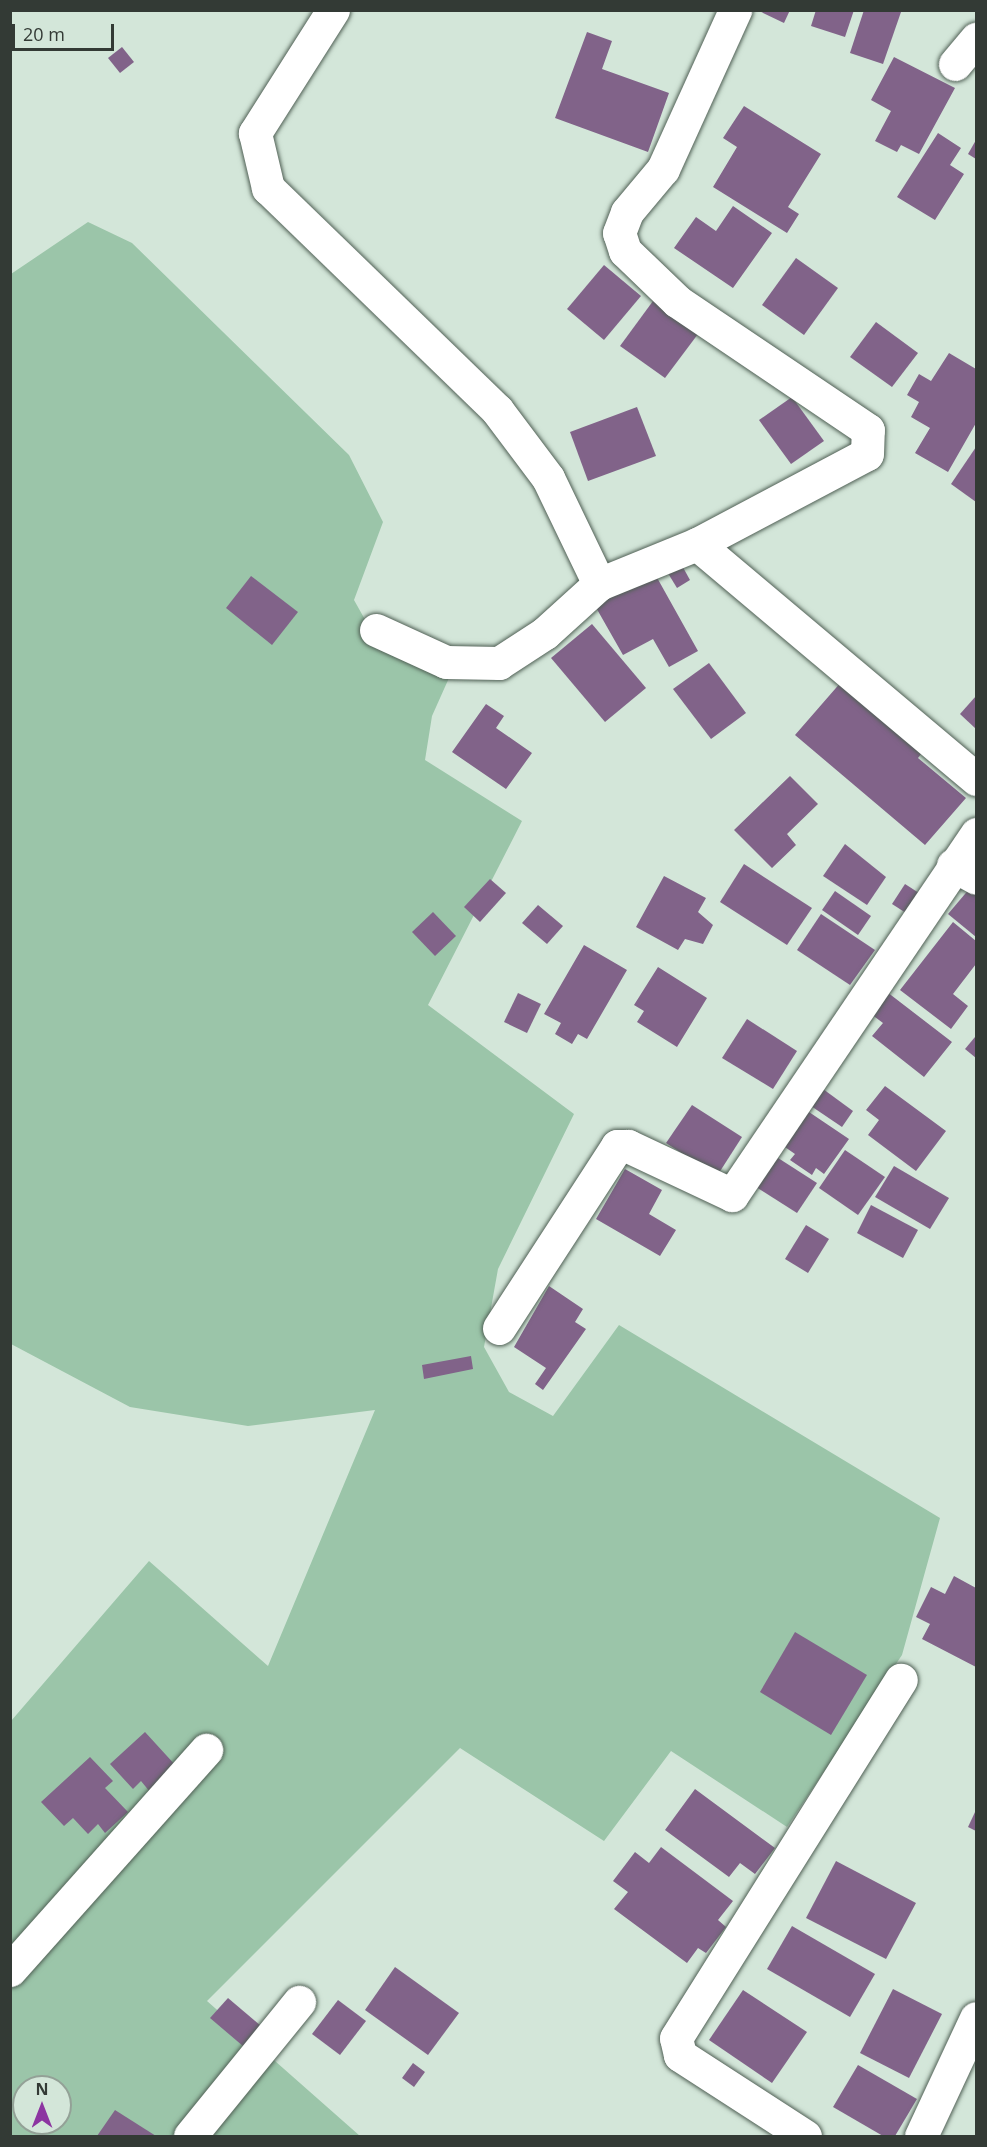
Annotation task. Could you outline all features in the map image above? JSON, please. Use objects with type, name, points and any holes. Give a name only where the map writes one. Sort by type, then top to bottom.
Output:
[{"type":"street","points":[[333,10],[255,133],[268,188],[497,410],[548,477],[599,584]]},
{"type":"street","points":[[376,630],[446,662],[499,663],[545,633],[599,584],[697,544],[867,454],[872,442],[868,430],[677,301],[625,251],[619,233],[627,212],[663,169],[735,10]]},
{"type":"street","points":[[955,64],[976,39]]},
{"type":"street","points":[[697,544],[976,779]]},
{"type":"street","points":[[499,1328],[617,1146],[628,1146],[732,1195],[965,872],[976,834]]},
{"type":"street","points":[[805,2136],[680,2055],[676,2038],[901,1680]]},
{"type":"street","points":[[10,1970],[206,1750]]},
{"type":"street","points":[[190,2136],[299,2002]]},
{"type":"street","points":[[921,2136],[976,2018]]},
{"type":"green space","points":[[88,222],[132,243],[349,455],[383,522],[354,600],[377,641],[453,669],[432,716],[425,760],[522,821],[428,1005],[574,1114],[498,1269],[484,1347],[509,1392],[553,1416],[619,1325],[940,1518],[902,1655],[787,1827],[671,1751],[604,1841],[460,1748],[207,2001],[360,2136],[11,2136],[11,1721],[149,1561],[268,1666],[375,1410],[248,1426],[130,1407],[11,1344],[11,274]]},
{"type":"building","points":[[757,10],[790,10],[784,23]]},
{"type":"building","points":[[816,10],[854,10],[845,37],[811,26]]},
{"type":"building","points":[[864,10],[901,12],[883,64],[850,53]]},
{"type":"building","points":[[587,32],[612,41],[602,69],[669,93],[648,152],[555,118]]},
{"type":"building","points":[[122,47],[134,62],[120,73],[108,58]]},
{"type":"building","points":[[894,57],[955,88],[919,154],[901,145],[897,152],[875,141],[891,111],[871,100]]},
{"type":"building","points":[[744,106],[821,154],[788,207],[799,214],[787,233],[713,187],[737,147],[723,138]]},
{"type":"building","points":[[938,133],[961,148],[950,165],[964,174],[935,220],[897,197]]},
{"type":"building","points":[[976,140],[976,159],[968,154]]},
{"type":"building","points":[[733,206],[772,233],[733,288],[674,248],[696,217],[716,231]]},
{"type":"building","points":[[796,258],[838,288],[804,335],[762,305]]},
{"type":"building","points":[[604,265],[641,296],[604,340],[567,309]]},
{"type":"building","points":[[653,301],[698,334],[665,378],[620,346]]},
{"type":"building","points":[[876,322],[918,353],[892,387],[850,357]]},
{"type":"building","points":[[949,353],[976,369],[976,423],[948,472],[915,453],[930,428],[911,417],[919,402],[907,395],[919,374],[931,381]]},
{"type":"building","points":[[792,397],[824,441],[791,464],[759,420]]},
{"type":"building","points":[[637,407],[656,456],[588,481],[570,432]]},
{"type":"building","points":[[976,447],[976,502],[951,484]]},
{"type":"building","points":[[680,562],[690,580],[677,588],[666,570]]},
{"type":"building","points":[[655,574],[698,651],[669,667],[653,639],[623,655],[590,597]]},
{"type":"building","points":[[251,576],[298,612],[272,645],[226,608]]},
{"type":"building","points":[[592,624],[646,688],[605,722],[551,658]]},
{"type":"building","points":[[709,663],[746,713],[711,739],[673,689]]},
{"type":"building","points":[[842,681],[924,750],[918,758],[966,798],[925,845],[795,735]]},
{"type":"building","points":[[976,696],[976,729],[960,714]]},
{"type":"building","points":[[486,704],[504,716],[496,728],[532,753],[506,789],[452,752]]},
{"type":"building","points":[[790,776],[818,804],[787,834],[796,845],[772,868],[734,830]]},
{"type":"building","points":[[845,844],[886,877],[867,905],[823,876]]},
{"type":"building","points":[[744,864],[812,908],[787,945],[720,902]]},
{"type":"building","points":[[664,876],[706,898],[698,912],[713,925],[703,944],[685,939],[678,950],[636,927]]},
{"type":"building","points":[[490,879],[506,893],[480,922],[464,907]]},
{"type":"building","points":[[976,881],[976,937],[948,914]]},
{"type":"building","points":[[905,884],[919,893],[906,913],[892,904]]},
{"type":"building","points":[[835,891],[871,916],[858,935],[822,910]]},
{"type":"building","points":[[538,905],[563,926],[547,944],[522,923]]},
{"type":"building","points":[[433,912],[456,936],[435,956],[412,932]]},
{"type":"building","points":[[821,914],[875,950],[850,985],[797,950]]},
{"type":"building","points":[[953,922],[976,941],[976,964],[953,994],[968,1006],[951,1029],[900,990]]},
{"type":"building","points":[[584,945],[627,970],[587,1039],[578,1034],[572,1044],[555,1034],[561,1023],[544,1014]]},
{"type":"building","points":[[658,967],[707,998],[677,1047],[637,1022],[644,1011],[634,1005]]},
{"type":"building","points":[[887,992],[952,1042],[924,1077],[872,1036],[883,1023],[871,1014]]},
{"type":"building","points":[[518,993],[541,1004],[527,1033],[504,1022]]},
{"type":"building","points":[[747,1019],[797,1051],[773,1089],[722,1058]]},
{"type":"building","points":[[976,1038],[976,1058],[965,1049]]},
{"type":"building","points":[[885,1086],[946,1131],[916,1171],[868,1135],[879,1120],[866,1110]]},
{"type":"building","points":[[823,1089],[853,1111],[842,1127],[811,1106]]},
{"type":"building","points":[[692,1105],[742,1137],[717,1176],[666,1143]]},
{"type":"building","points":[[806,1110],[849,1139],[824,1174],[816,1168],[812,1175],[790,1160],[795,1154],[782,1145]]},
{"type":"building","points":[[845,1150],[885,1177],[858,1215],[819,1188]]},
{"type":"building","points":[[775,1156],[817,1183],[797,1213],[756,1187]]},
{"type":"building","points":[[894,1166],[949,1198],[930,1229],[875,1197]]},
{"type":"building","points":[[625,1169],[662,1190],[649,1214],[676,1230],[660,1256],[596,1219]]},
{"type":"building","points":[[871,1205],[918,1230],[903,1258],[857,1233]]},
{"type":"building","points":[[806,1225],[829,1239],[808,1273],[785,1259]]},
{"type":"building","points":[[549,1286],[583,1309],[575,1322],[586,1329],[543,1390],[535,1384],[546,1368],[514,1347]]},
{"type":"building","points":[[471,1356],[473,1369],[424,1379],[422,1365]]},
{"type":"building","points":[[954,1576],[976,1588],[976,1667],[922,1639],[930,1624],[916,1617],[931,1587],[945,1594]]},
{"type":"building","points":[[795,1632],[867,1675],[831,1735],[760,1692]]},
{"type":"building","points":[[145,1732],[177,1767],[150,1792],[141,1781],[133,1789],[110,1764]]},
{"type":"building","points":[[90,1757],[113,1781],[105,1788],[128,1812],[105,1833],[98,1824],[88,1834],[73,1818],[64,1826],[41,1802]]},
{"type":"building","points":[[695,1789],[775,1848],[755,1874],[740,1863],[729,1877],[665,1830]]},
{"type":"building","points":[[976,1810],[976,1831],[968,1827]]},
{"type":"building","points":[[661,1847],[733,1901],[718,1920],[726,1927],[706,1953],[698,1948],[687,1963],[614,1909],[628,1892],[613,1881],[635,1852],[649,1863]]},
{"type":"building","points":[[836,1861],[916,1903],[886,1959],[806,1918]]},
{"type":"building","points":[[792,1926],[875,1974],[850,2017],[767,1969]]},
{"type":"building","points":[[395,1967],[459,2013],[428,2055],[365,2010]]},
{"type":"building","points":[[893,1989],[942,2014],[909,2078],[860,2053]]},
{"type":"building","points":[[743,1990],[807,2032],[772,2083],[709,2040]]},
{"type":"building","points":[[228,1998],[268,2032],[250,2052],[210,2018]]},
{"type":"building","points":[[338,2000],[366,2021],[340,2055],[312,2034]]},
{"type":"building","points":[[413,2063],[425,2072],[414,2087],[402,2078]]},
{"type":"building","points":[[858,2065],[917,2099],[895,2136],[883,2136],[833,2107]]},
{"type":"building","points":[[115,2110],[156,2136],[97,2136]]}]
